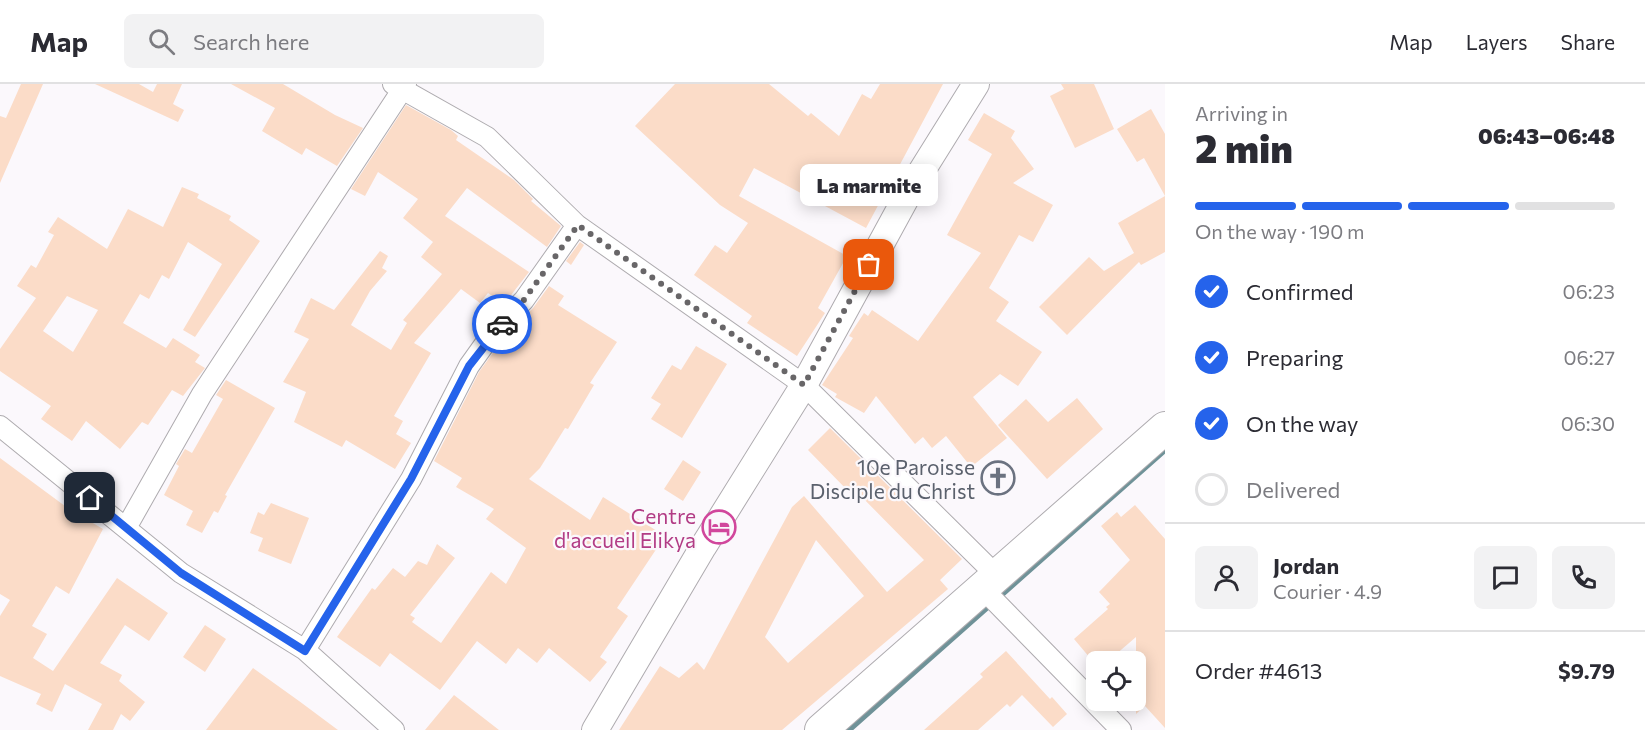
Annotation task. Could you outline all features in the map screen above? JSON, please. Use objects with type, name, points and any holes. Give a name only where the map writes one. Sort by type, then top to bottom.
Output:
[{"type":"main road","points":[[821,730],[1165,428]]},
{"type":"street","points":[[595,730],[703,547],[804,385],[913,185],[976,84]]},
{"type":"street","points":[[126,528],[202,394],[401,85],[487,137],[578,225],[804,385],[990,583],[1121,730]]},
{"type":"street","points":[[305,651],[411,479],[469,366],[494,331],[524,300],[578,225]]},
{"type":"street","points":[[0,426],[181,573],[305,651],[394,730]]},
{"type":"building","points":[[21,84],[43,84],[0,183],[0,116],[6,118]]},
{"type":"building","points":[[95,84],[139,84],[153,92],[157,84],[182,84],[173,104],[184,110],[178,122]]},
{"type":"building","points":[[231,84],[283,84],[335,115],[363,128],[337,166],[306,148],[302,155],[262,131],[275,108]]},
{"type":"building","points":[[675,84],[769,84],[808,116],[811,113],[839,136],[862,94],[871,99],[880,84],[943,84],[866,228],[754,168],[739,196],[847,256],[818,308],[825,313],[797,356],[747,323],[752,316],[694,275],[715,245],[727,253],[748,223],[720,205],[635,126]]},
{"type":"building","points":[[1061,84],[1094,84],[1114,129],[1075,148],[1050,96],[1064,89]]},
{"type":"building","points":[[406,105],[451,130],[458,136],[456,140],[514,180],[533,199],[531,201],[561,226],[547,247],[467,188],[445,216],[529,272],[504,304],[488,293],[480,303],[461,289],[414,343],[431,353],[394,416],[403,421],[396,434],[411,443],[395,469],[346,440],[342,447],[294,422],[306,392],[283,382],[309,339],[294,332],[311,298],[334,310],[380,251],[388,256],[382,268],[387,271],[370,291],[351,325],[391,350],[407,323],[403,320],[442,274],[421,257],[433,242],[403,218],[418,199],[378,172],[365,196],[351,189]]},
{"type":"building","points":[[1151,109],[1165,134],[1165,196],[1144,158],[1137,162],[1117,129]]},
{"type":"building","points":[[984,113],[1015,131],[1011,138],[1034,169],[1013,183],[1053,205],[1033,242],[1019,235],[989,288],[1009,302],[996,321],[1042,352],[1018,386],[1000,374],[973,397],[1007,438],[971,467],[946,436],[932,448],[923,437],[915,444],[876,396],[864,413],[835,397],[837,394],[822,385],[853,338],[849,336],[864,313],[868,316],[872,310],[918,341],[981,253],[947,235],[992,154],[968,140]]},
{"type":"building","points":[[182,187],[199,194],[197,198],[231,216],[229,220],[260,241],[195,337],[183,330],[222,264],[188,242],[169,279],[162,275],[149,299],[140,294],[123,323],[166,348],[173,338],[200,355],[195,362],[205,368],[183,396],[172,390],[148,425],[142,422],[120,449],[86,421],[72,441],[41,419],[51,406],[0,371],[0,349],[36,298],[17,286],[31,265],[36,268],[54,235],[48,232],[58,217],[107,249],[128,209],[163,227]],"holes":[[[67,296],[98,310],[73,352],[43,331]]]},
{"type":"building","points":[[1165,196],[1165,252],[1141,265],[1139,262],[1067,335],[1039,307],[1089,257],[1104,271],[1134,253],[1118,223]]},
{"type":"building","points":[[580,242],[584,245],[571,265],[566,261]]},
{"type":"building","points":[[549,286],[564,296],[558,305],[617,342],[590,383],[594,385],[568,429],[565,428],[540,468],[529,479],[590,520],[603,497],[665,536],[617,608],[628,616],[600,657],[607,662],[590,682],[549,648],[537,663],[518,648],[506,664],[477,641],[440,690],[390,653],[380,667],[337,637],[372,588],[375,590],[393,568],[405,577],[418,561],[427,565],[437,544],[455,558],[410,615],[415,618],[412,622],[441,643],[491,572],[506,584],[526,548],[486,519],[494,509],[456,487],[462,478],[434,461],[479,372],[503,339],[533,308]]},
{"type":"building","points":[[696,346],[727,364],[682,438],[651,419],[661,404],[651,398],[672,365],[681,370]]},
{"type":"building","points":[[226,380],[275,408],[225,495],[227,496],[218,513],[214,511],[202,533],[186,525],[193,511],[164,495],[179,466],[176,464],[185,449],[192,453],[223,399],[216,395]]},
{"type":"building","points":[[1077,398],[1103,429],[1047,479],[998,425],[1026,399],[1048,422]]},
{"type":"building","points":[[830,428],[962,559],[940,580],[948,589],[782,730],[619,730],[660,666],[679,678],[697,662],[704,670],[792,507],[804,496],[887,592],[924,560],[854,489],[850,493],[808,450]],"holes":[[[816,540],[864,596],[788,663],[765,637]]]},
{"type":"building","points":[[0,458],[69,509],[103,529],[69,594],[56,586],[32,626],[47,634],[33,658],[53,671],[117,578],[168,613],[149,641],[125,625],[100,663],[122,675],[119,681],[145,702],[130,721],[121,714],[113,730],[88,730],[102,704],[65,684],[52,712],[36,704],[41,694],[0,676],[0,616],[10,600],[0,594]]},
{"type":"building","points":[[683,460],[701,472],[683,501],[664,489]]},
{"type":"building","points":[[271,503],[309,518],[291,564],[258,551],[263,538],[250,533],[258,512],[264,515]]},
{"type":"building","points":[[1135,505],[1165,539],[1165,728],[1146,707],[1146,651],[1136,651],[1136,637],[1120,651],[1086,651],[1086,653],[1074,639],[1108,609],[1106,607],[1110,604],[1099,592],[1130,560],[1101,526],[1117,512],[1121,517]]},
{"type":"building","points":[[205,625],[226,639],[205,672],[183,657]]},
{"type":"building","points":[[1006,651],[1067,714],[1053,727],[1022,695],[1010,707],[1007,704],[978,730],[924,730],[983,677],[980,674]]},
{"type":"building","points":[[253,668],[299,701],[338,730],[206,730]]},
{"type":"building","points":[[454,695],[499,730],[425,730]]},
{"type":"waterway","points":[[848,730],[1165,449]]},
{"type":"way so far","points":[[502,324],[524,300],[578,225],[804,385],[869,265]]},
{"type":"place","name":"La marmite","points":[[869,265]]},
{"type":"place","name":"10e Paroisse Disciple du Christ","points":[[998,478]]},
{"type":"place","name":"Centre d'accueil Elikya","points":[[719,527]]},
{"type":"route","points":[[90,498],[181,573],[305,651],[411,479],[469,366],[494,331],[502,324]]}]
